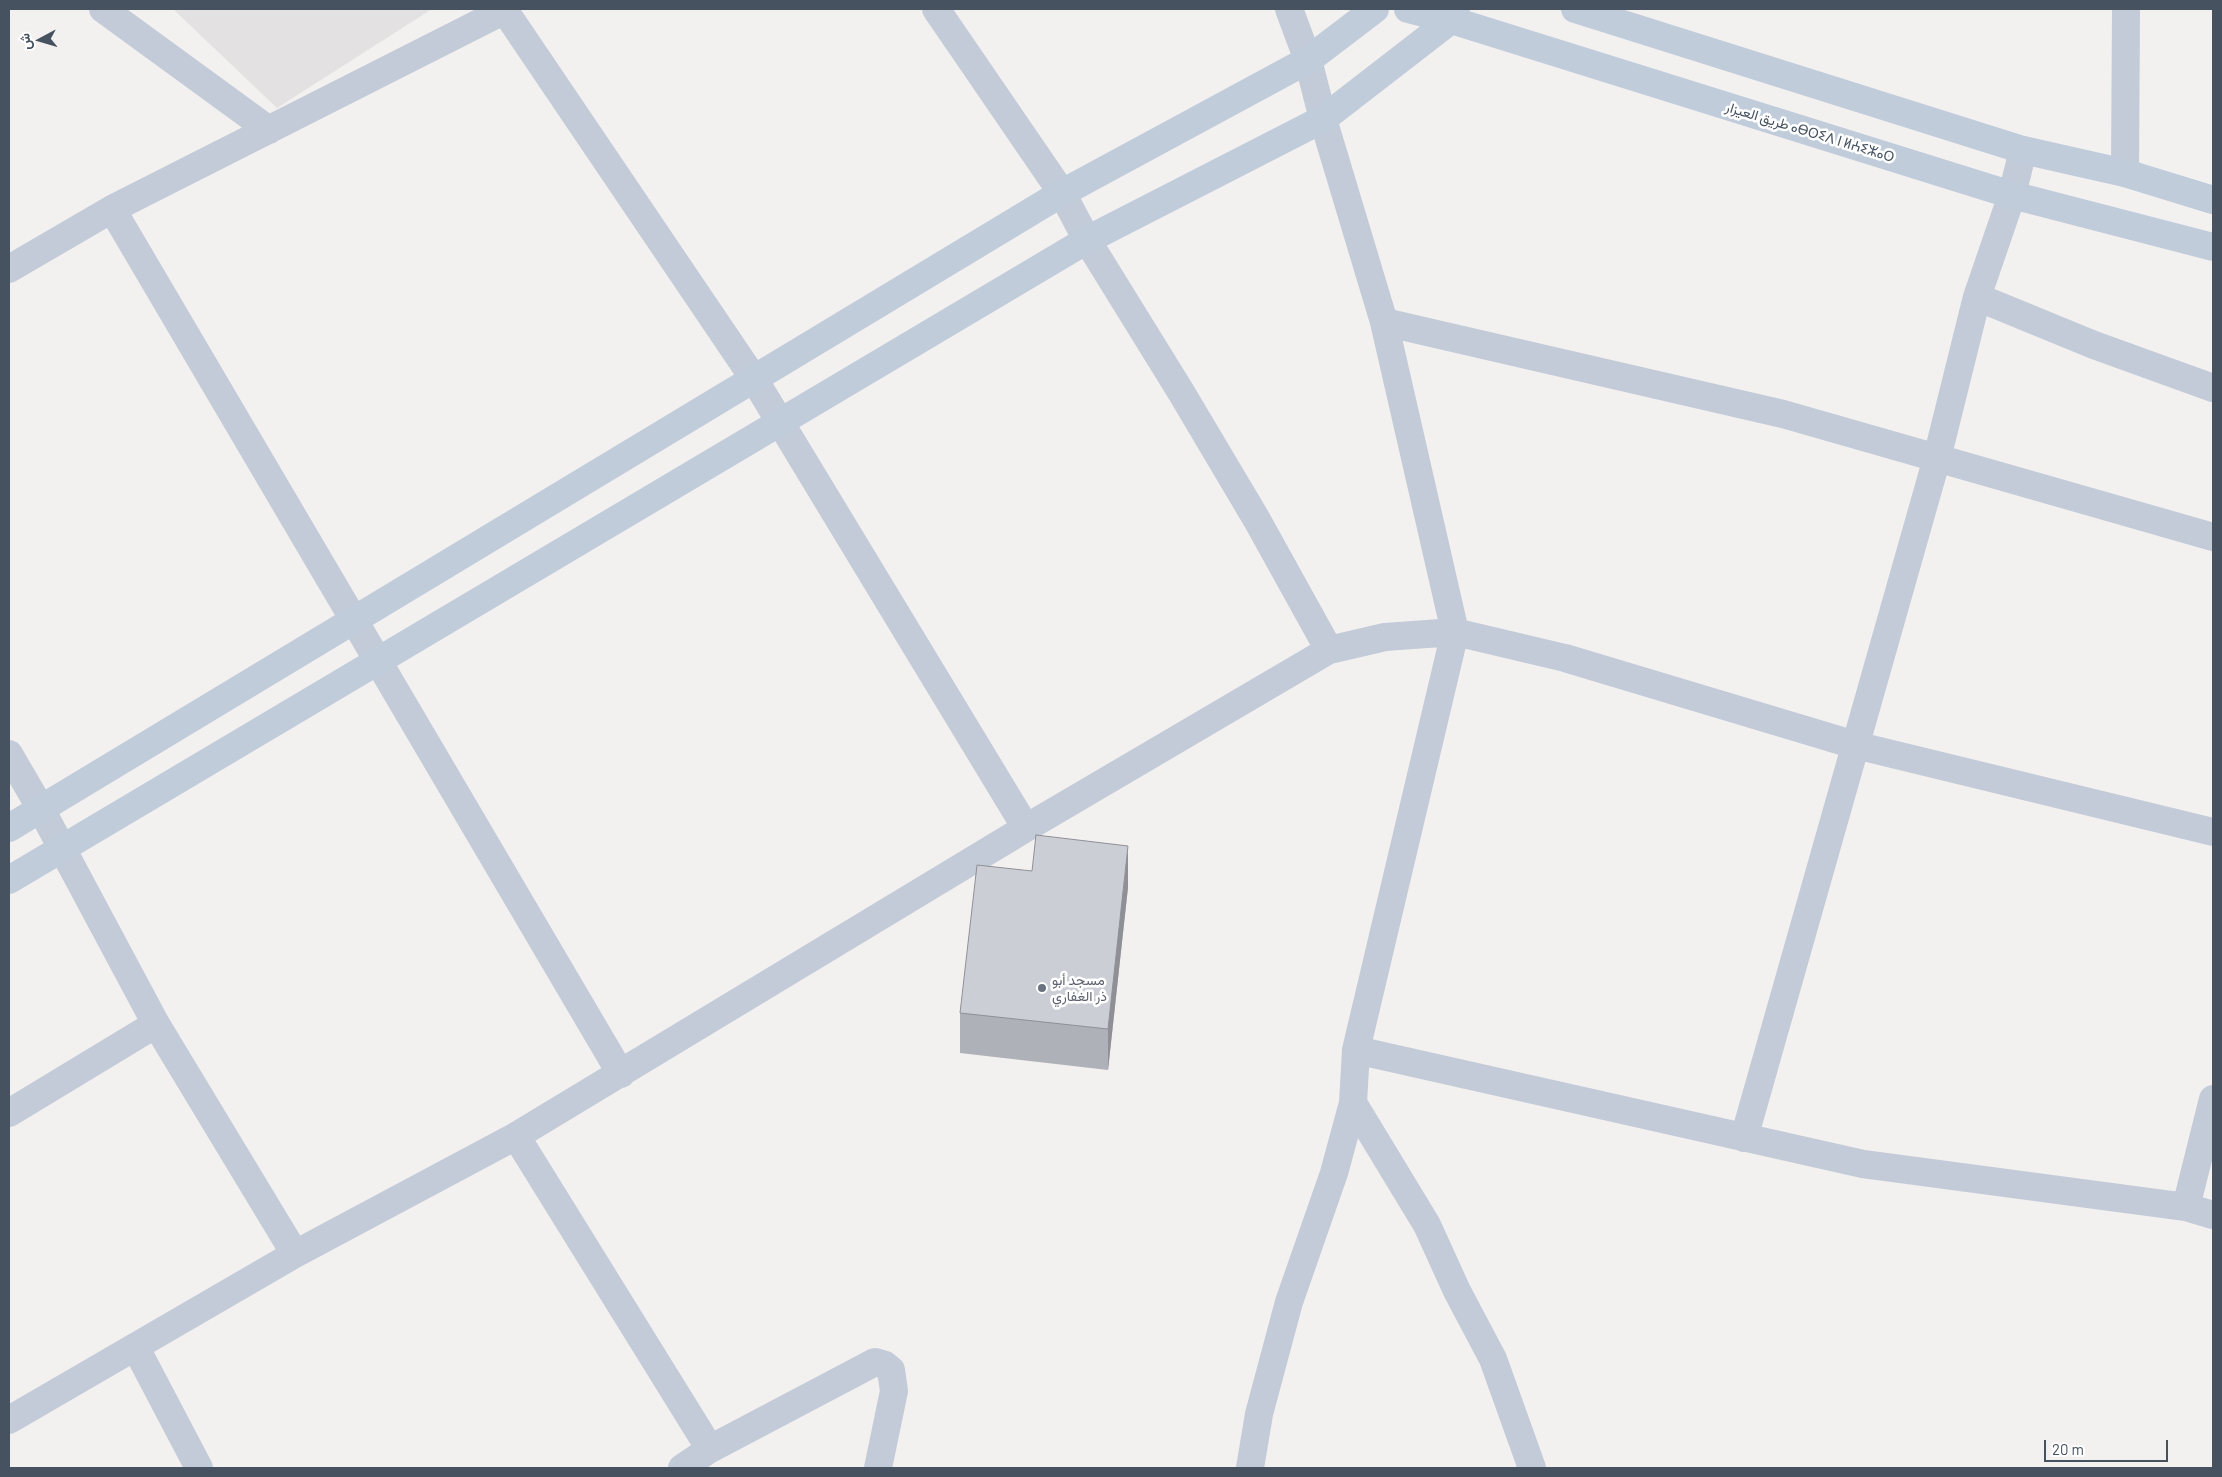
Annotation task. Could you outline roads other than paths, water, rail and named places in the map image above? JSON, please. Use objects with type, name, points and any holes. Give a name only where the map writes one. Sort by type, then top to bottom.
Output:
[{"type":"main road","points":[[9,828],[1062,193],[1308,60],[1375,9]]},
{"type":"main road","name":"طريق العيزار ⴰⴱⵔⵉⴷ ⵏ ⵍⵄⵉⵣⴰⵔ","points":[[1408,9],[1454,14],[2012,195],[2213,247]]},
{"type":"main road","points":[[1575,9],[2023,150],[2125,173],[2213,200]]},
{"type":"main road","points":[[9,880],[1087,240],[1323,119],[1454,14]]},
{"type":"street","points":[[104,9],[269,130]]},
{"type":"street","points":[[936,9],[1062,193],[1087,240],[1181,392],[1329,650]]},
{"type":"street","points":[[1250,1468],[1259,1414],[1289,1302],[1334,1173],[1352,1103],[1356,1050],[1456,632],[1384,322],[1323,119],[1308,60],[1289,9]]},
{"type":"street","points":[[2125,173],[2126,9]]},
{"type":"street","points":[[9,269],[112,209],[506,10],[754,379],[1026,828]]},
{"type":"street","points":[[1744,1138],[1936,458],[1978,297],[2012,195],[2023,150]]},
{"type":"street","points":[[112,209],[621,1074]]},
{"type":"street","points":[[1978,297],[2094,345],[2213,388]]},
{"type":"street","points":[[1384,322],[1783,414],[2213,537]]},
{"type":"street","points":[[9,1420],[295,1254],[516,1136],[1026,828],[1329,650],[1385,637],[1456,632],[1565,658],[1855,745],[2213,832]]},
{"type":"street","points":[[9,754],[41,809],[156,1024],[295,1254]]},
{"type":"street","points":[[9,1113],[156,1024]]},
{"type":"street","points":[[1356,1050],[1863,1164],[2186,1207],[2213,1214]]},
{"type":"street","points":[[2186,1207],[2213,1099]]},
{"type":"street","points":[[1352,1103],[1427,1225],[1457,1291],[1493,1359],[1532,1468]]},
{"type":"street","points":[[516,1136],[710,1449]]},
{"type":"street","points":[[136,1348],[199,1468]]},
{"type":"street","points":[[682,1468],[710,1449],[875,1362],[885,1365],[891,1370],[894,1391],[878,1468]]},
{"type":"place","name":"مسجد أبو ذر الغفاري","points":[[1042,988]]}]
